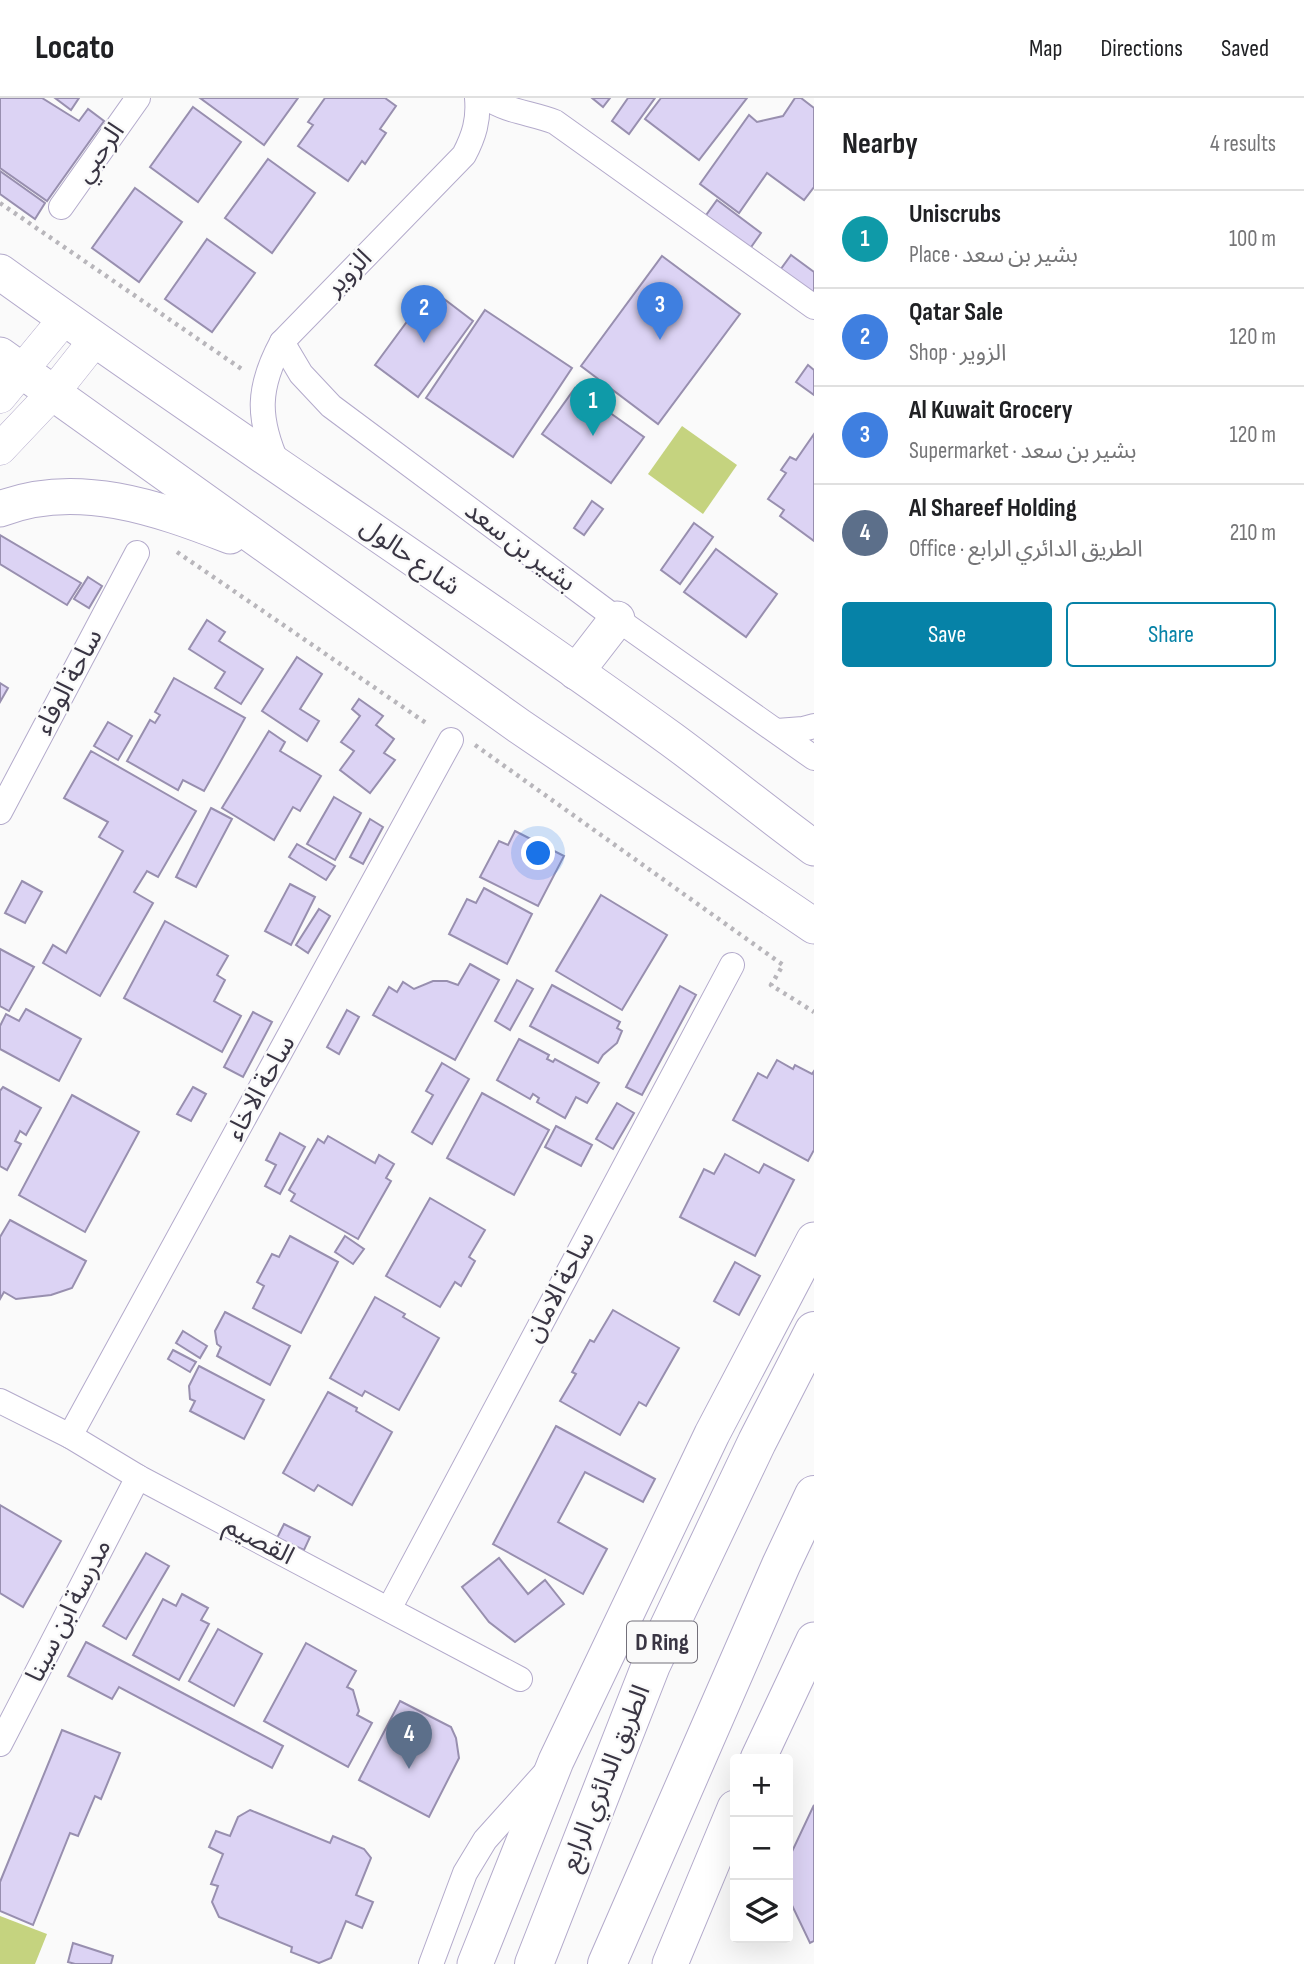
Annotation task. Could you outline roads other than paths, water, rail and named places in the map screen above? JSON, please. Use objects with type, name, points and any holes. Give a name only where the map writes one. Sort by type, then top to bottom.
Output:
[{"type":"highway","name":"الطريق الدائري الرابع","points":[[534,1964],[651,1665],[757,1442],[814,1331]]},
{"type":"highway","name":"D Ring","points":[[607,1964],[814,1495]]},
{"type":"main road","name":"شارع حالول","points":[[0,272],[673,740],[813,848]]},
{"type":"main road","points":[[7,374],[53,393],[519,726],[814,926]]},
{"type":"main road","points":[[0,509],[16,503],[70,495],[124,501],[197,523],[276,554]]},
{"type":"main road","points":[[576,672],[617,619]]},
{"type":"main road","name":"الطريق الدائري الرابع","points":[[475,1964],[556,1761],[712,1434],[814,1240]]},
{"type":"main road","points":[[760,1754],[814,1640]]},
{"type":"main road","points":[[670,1964],[731,1817]]},
{"type":"street","name":"الرحبي","points":[[61,207],[138,98]]},
{"type":"street","name":"الزوير","points":[[278,465],[266,439],[262,412],[264,385],[271,362],[282,342],[464,155],[474,134],[478,112],[477,98]]},
{"type":"street","points":[[487,98],[504,108],[538,115],[563,127],[814,307]]},
{"type":"street","points":[[7,374],[65,318]]},
{"type":"street","points":[[0,449],[53,393],[95,340]]},
{"type":"street","name":"بشير بن سعد","points":[[282,342],[301,374],[331,405],[617,619],[814,758]]},
{"type":"street","name":"ساحة الوفاء","points":[[0,812],[137,552]]},
{"type":"street","points":[[777,731],[814,726]]},
{"type":"street","name":"ساحة الاخاء","points":[[70,1436],[451,740]]},
{"type":"street","name":"ساحة الامان","points":[[390,1609],[732,965]]},
{"type":"street","name":"القصيم","points":[[0,1401],[70,1436],[138,1477],[520,1679]]},
{"type":"street","name":"مدرسة ابن سينا","points":[[0,1744],[138,1477]]},
{"type":"street","name":"الطريق الدائري الرابع","points":[[431,1964],[465,1872],[485,1840],[556,1761]]},
{"type":"place","name":"Al Kuwait Grocery","points":[[660,340]]},
{"type":"place","name":"Qatar Sale","points":[[424,343]]},
{"type":"place","name":"Uniscrubs","points":[[593,436]]},
{"type":"place","name":"Al Shareef Holding","points":[[409,1769]]}]
